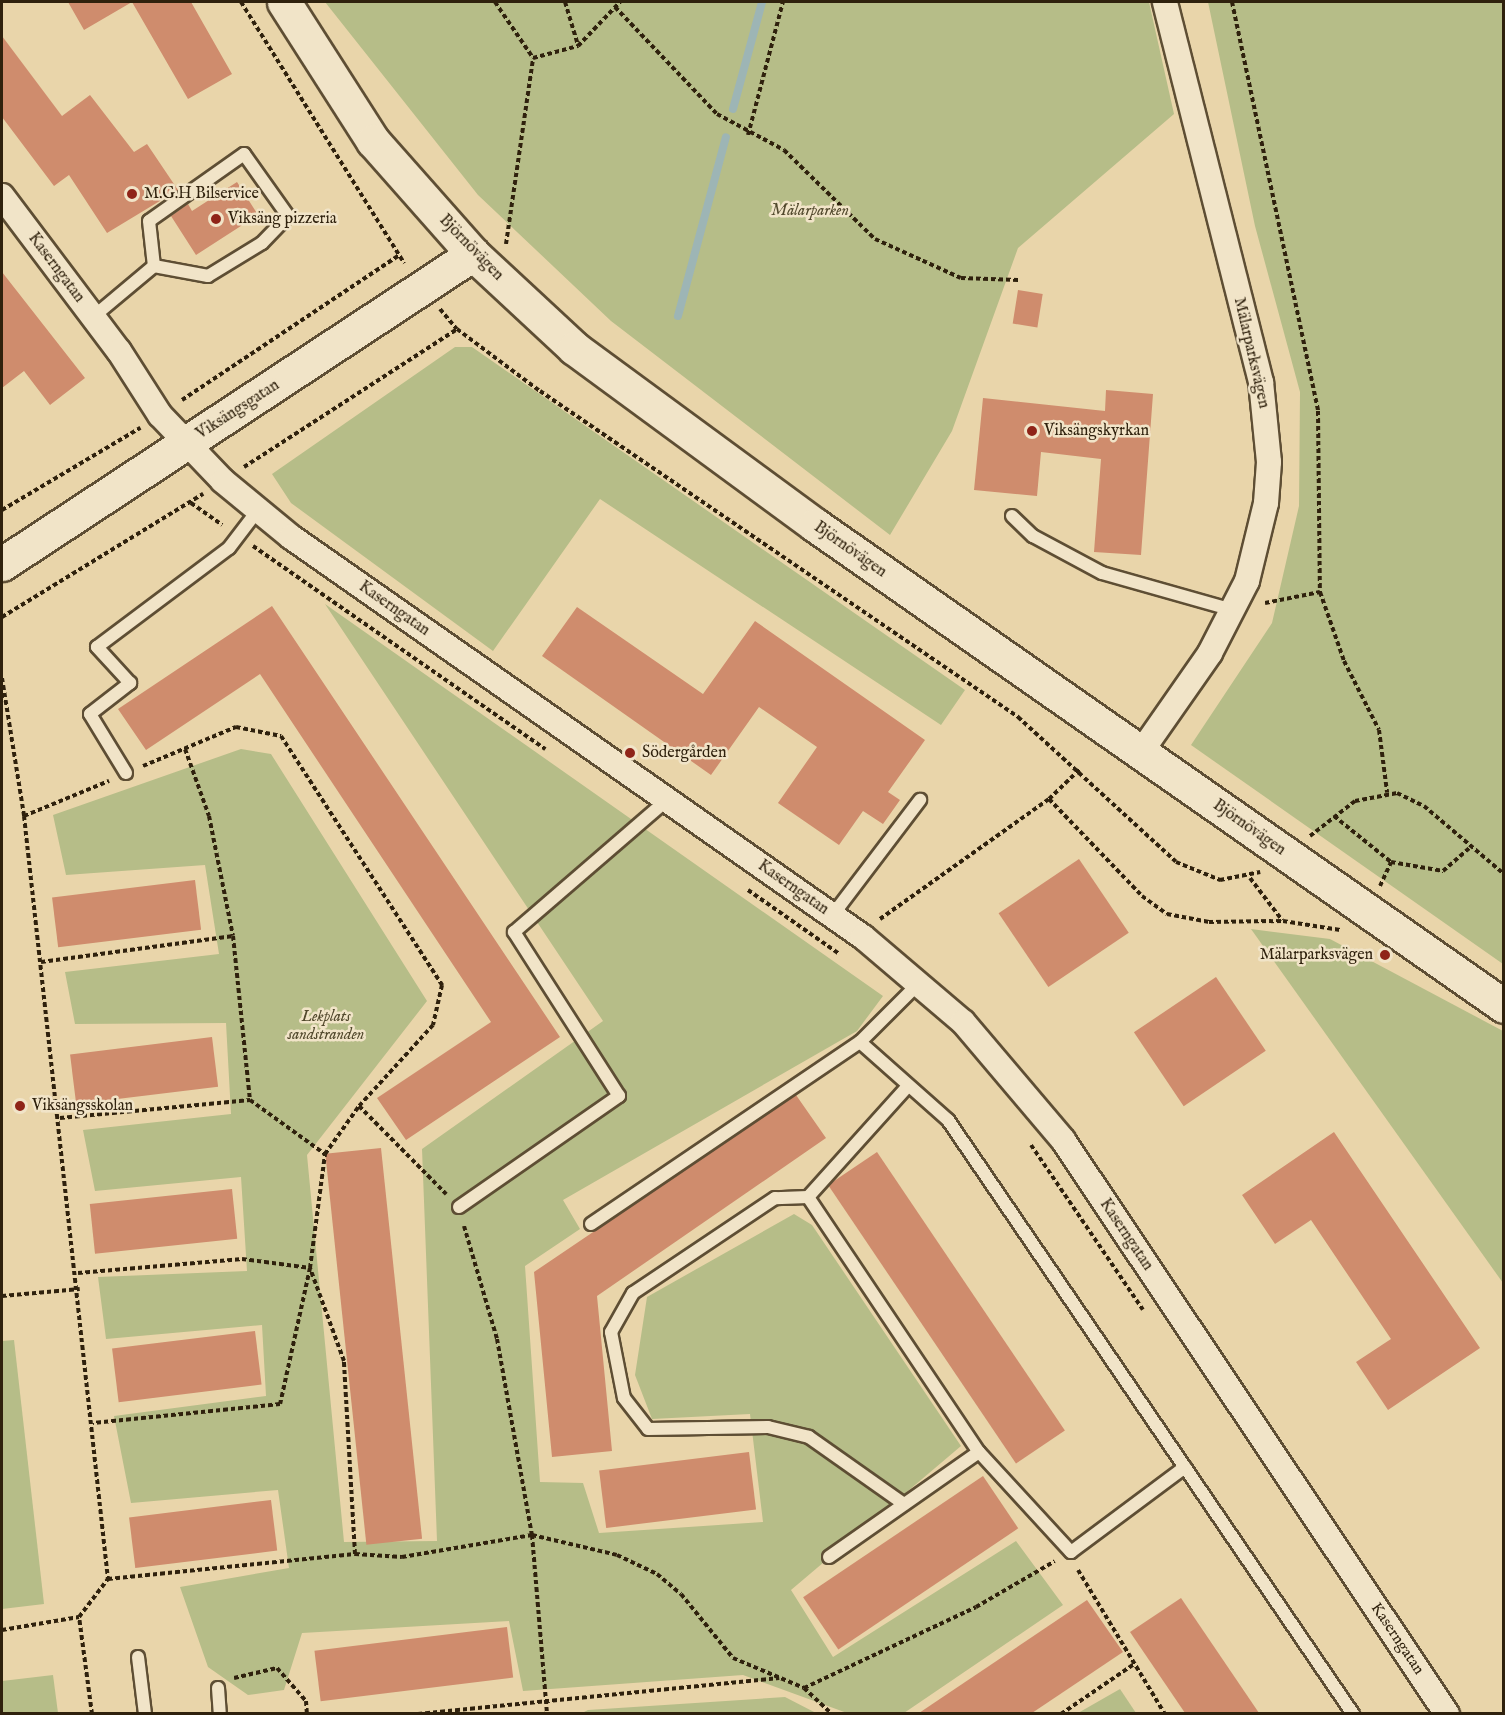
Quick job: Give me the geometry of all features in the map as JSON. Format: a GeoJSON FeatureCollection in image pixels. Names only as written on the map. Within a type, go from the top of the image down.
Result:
{"type":"FeatureCollection","features":[{"type":"Feature","properties":{"kind":"main road","name":"Björnövägen"},"geometry":{"type":"LineString","coordinates":[[284,2],[373,141],[489,253],[574,348],[815,525],[1503,1006]]}},
{"type":"Feature","properties":{"kind":"main road","name":"Viksängsgatan"},"geometry":{"type":"LineString","coordinates":[[2,564],[186,444],[489,253]]}},
{"type":"Feature","properties":{"kind":"street","name":"Mälarparksvägen"},"geometry":{"type":"LineString","coordinates":[[1141,752],[1233,610],[1250,571],[1266,503],[1267,422],[1165,2]]}},
{"type":"Feature","properties":{"kind":"street","name":"Kaserngatan"},"geometry":{"type":"LineString","coordinates":[[2,196],[93,317],[160,415],[223,481],[258,510],[863,937],[920,982],[1005,1068],[1063,1140],[1447,1713]]}},
{"type":"Feature","properties":{"kind":"lane"},"geometry":{"type":"LineString","coordinates":[[244,154],[288,216],[262,243],[208,276],[154,266],[149,220],[244,154]]}},
{"type":"Feature","properties":{"kind":"lane"},"geometry":{"type":"LineString","coordinates":[[93,317],[154,266]]}},
{"type":"Feature","properties":{"kind":"lane"},"geometry":{"type":"LineString","coordinates":[[126,773],[90,714],[130,683],[97,647],[229,548],[258,510]]}},
{"type":"Feature","properties":{"kind":"lane"},"geometry":{"type":"LineString","coordinates":[[1012,516],[1033,536],[1102,573],[1233,610]]}},
{"type":"Feature","properties":{"kind":"lane"},"geometry":{"type":"LineString","coordinates":[[459,1207],[619,1096],[514,932],[667,800]]}},
{"type":"Feature","properties":{"kind":"lane"},"geometry":{"type":"LineString","coordinates":[[832,916],[920,800]]}},
{"type":"Feature","properties":{"kind":"lane"},"geometry":{"type":"LineString","coordinates":[[591,1224],[860,1042],[920,982]]}},
{"type":"Feature","properties":{"kind":"lane"},"geometry":{"type":"LineString","coordinates":[[860,1042],[948,1120],[1353,1713]]}},
{"type":"Feature","properties":{"kind":"lane"},"geometry":{"type":"LineString","coordinates":[[904,1504],[808,1437],[768,1427],[648,1429],[624,1398],[611,1332],[633,1293],[775,1198],[808,1197],[908,1086]]}},
{"type":"Feature","properties":{"kind":"lane"},"geometry":{"type":"LineString","coordinates":[[808,1197],[980,1452],[1071,1552],[1185,1467]]}},
{"type":"Feature","properties":{"kind":"lane"},"geometry":{"type":"LineString","coordinates":[[829,1557],[980,1452]]}},
{"type":"Feature","properties":{"kind":"lane"},"geometry":{"type":"LineString","coordinates":[[138,1658],[145,1713]]}},
{"type":"Feature","properties":{"kind":"lane"},"geometry":{"type":"LineString","coordinates":[[218,1688],[220,1713]]}},
{"type":"Feature","properties":{"kind":"path"},"geometry":{"type":"LineString","coordinates":[[489,253],[533,58],[495,2]]}},
{"type":"Feature","properties":{"kind":"path"},"geometry":{"type":"LineString","coordinates":[[565,2],[578,46]]}},
{"type":"Feature","properties":{"kind":"path"},"geometry":{"type":"LineString","coordinates":[[533,58],[578,46],[620,2]]}},
{"type":"Feature","properties":{"kind":"path"},"geometry":{"type":"LineString","coordinates":[[748,135],[783,2]]}},
{"type":"Feature","properties":{"kind":"path"},"geometry":{"type":"LineString","coordinates":[[1232,2],[1318,411],[1320,592],[1344,662],[1379,730],[1387,792]]}},
{"type":"Feature","properties":{"kind":"path"},"geometry":{"type":"LineString","coordinates":[[615,7],[677,76],[748,135],[784,150],[875,239],[961,278],[1019,280]]}},
{"type":"Feature","properties":{"kind":"path"},"geometry":{"type":"LineString","coordinates":[[2,510],[160,415],[398,256]]}},
{"type":"Feature","properties":{"kind":"path"},"geometry":{"type":"LineString","coordinates":[[2,618],[223,481],[457,329]]}},
{"type":"Feature","properties":{"kind":"path"},"geometry":{"type":"LineString","coordinates":[[1233,610],[1320,592]]}},
{"type":"Feature","properties":{"kind":"path"},"geometry":{"type":"LineString","coordinates":[[2,678],[24,816],[60,1118],[80,1289],[108,1578],[79,1617],[2,1630]]}},
{"type":"Feature","properties":{"kind":"path"},"geometry":{"type":"LineString","coordinates":[[24,816],[236,727],[280,736],[442,985],[433,1025],[359,1106],[325,1155],[310,1268],[280,1404],[93,1423]]}},
{"type":"Feature","properties":{"kind":"path"},"geometry":{"type":"LineString","coordinates":[[185,749],[209,816],[232,936],[250,1100]]}},
{"type":"Feature","properties":{"kind":"path"},"geometry":{"type":"LineString","coordinates":[[863,937],[1048,799],[1081,769]]}},
{"type":"Feature","properties":{"kind":"path"},"geometry":{"type":"LineString","coordinates":[[1302,842],[1355,801],[1387,792],[1412,797],[1503,874]]}},
{"type":"Feature","properties":{"kind":"path"},"geometry":{"type":"LineString","coordinates":[[1048,799],[1142,896],[1167,914],[1209,922],[1282,921],[1353,932]]}},
{"type":"Feature","properties":{"kind":"path"},"geometry":{"type":"LineString","coordinates":[[1334,816],[1391,862],[1443,872],[1472,846]]}},
{"type":"Feature","properties":{"kind":"path"},"geometry":{"type":"LineString","coordinates":[[1166,852],[1206,878],[1250,878],[1267,868]]}},
{"type":"Feature","properties":{"kind":"path"},"geometry":{"type":"LineString","coordinates":[[1380,886],[1391,862]]}},
{"type":"Feature","properties":{"kind":"path"},"geometry":{"type":"LineString","coordinates":[[1250,878],[1282,921]]}},
{"type":"Feature","properties":{"kind":"path"},"geometry":{"type":"LineString","coordinates":[[41,962],[232,936]]}},
{"type":"Feature","properties":{"kind":"path"},"geometry":{"type":"LineString","coordinates":[[60,1118],[250,1100],[325,1155]]}},
{"type":"Feature","properties":{"kind":"path"},"geometry":{"type":"LineString","coordinates":[[359,1106],[459,1207],[497,1339],[532,1534],[547,1713]]}},
{"type":"Feature","properties":{"kind":"path"},"geometry":{"type":"LineString","coordinates":[[78,1274],[242,1259],[310,1268]]}},
{"type":"Feature","properties":{"kind":"path"},"geometry":{"type":"LineString","coordinates":[[310,1268],[344,1361],[355,1554]]}},
{"type":"Feature","properties":{"kind":"path"},"geometry":{"type":"LineString","coordinates":[[2,1296],[80,1289]]}},
{"type":"Feature","properties":{"kind":"path"},"geometry":{"type":"LineString","coordinates":[[108,1578],[355,1554],[402,1557],[532,1534],[617,1555],[650,1570],[681,1594],[733,1658],[804,1688],[832,1713]]}},
{"type":"Feature","properties":{"kind":"path"},"geometry":{"type":"LineString","coordinates":[[804,1688],[976,1607],[1071,1552],[1085,1587],[1165,1713]]}},
{"type":"Feature","properties":{"kind":"path"},"geometry":{"type":"LineString","coordinates":[[79,1617],[92,1713]]}},
{"type":"Feature","properties":{"kind":"path"},"geometry":{"type":"LineString","coordinates":[[1061,1713],[1134,1664]]}},
{"type":"Feature","properties":{"kind":"path"},"geometry":{"type":"LineString","coordinates":[[218,1688],[243,1672],[277,1668],[306,1701],[308,1713]]}},
{"type":"Feature","properties":{"kind":"path"},"geometry":{"type":"LineString","coordinates":[[418,1713],[783,1678]]}},
{"type":"Feature","properties":{"kind":"green space","name":"Mälarparken"},"geometry":{"type":"Polygon","coordinates":[[[325,2],[1149,2],[1174,114],[1018,248],[952,431],[890,535],[611,321],[478,195],[325,2]]]}},
{"type":"Feature","properties":{"kind":"green space"},"geometry":{"type":"Polygon","coordinates":[[[1208,2],[1503,2],[1503,964],[1191,745],[1272,623],[1299,506],[1300,392],[1255,226],[1208,2]]]}},
{"type":"Feature","properties":{"kind":"green space"},"geometry":{"type":"Polygon","coordinates":[[[455,347],[472,347],[965,690],[941,725],[600,499],[493,651],[291,503],[272,474],[455,347]]]}},
{"type":"Feature","properties":{"kind":"green space","name":"Lekplats sandstranden"},"geometry":{"type":"Polygon","coordinates":[[[325,604],[883,996],[857,1031],[563,1200],[580,1229],[525,1266],[540,1482],[583,1483],[599,1533],[763,1522],[750,1414],[652,1419],[635,1375],[647,1297],[794,1214],[812,1225],[961,1446],[791,1590],[833,1657],[1016,1541],[1063,1605],[904,1713],[847,1713],[743,1675],[523,1691],[509,1621],[302,1633],[284,1690],[248,1695],[208,1667],[180,1587],[289,1568],[278,1490],[131,1503],[114,1416],[266,1396],[262,1325],[106,1339],[98,1277],[247,1271],[241,1177],[95,1191],[83,1130],[231,1114],[226,1023],[75,1024],[65,972],[219,954],[205,865],[66,875],[53,815],[241,749],[271,754],[427,1001],[307,1155],[344,1542],[437,1541],[422,1149],[603,1021],[325,604]]]}},
{"type":"Feature","properties":{"kind":"green space"},"geometry":{"type":"Polygon","coordinates":[[[1251,929],[1330,939],[1503,1031],[1503,1283],[1251,929]]]}},
{"type":"Feature","properties":{"kind":"green space"},"geometry":{"type":"Polygon","coordinates":[[[14,1340],[44,1604],[2,1609],[2,1341],[14,1340]]]}},
{"type":"Feature","properties":{"kind":"green space"},"geometry":{"type":"Polygon","coordinates":[[[53,1675],[58,1713],[2,1713],[2,1681],[53,1675]]]}},
{"type":"Feature","properties":{"kind":"green space"},"geometry":{"type":"Polygon","coordinates":[[[1120,1689],[1136,1713],[1078,1713],[1120,1689]]]}},
{"type":"Feature","properties":{"kind":"green space"},"geometry":{"type":"Polygon","coordinates":[[[785,1697],[816,1713],[582,1713],[588,1710],[785,1697]]]}},
{"type":"Feature","properties":{"kind":"building"},"geometry":{"type":"Polygon","coordinates":[[[68,2],[132,2],[84,30],[68,2]]]}},
{"type":"Feature","properties":{"kind":"building"},"geometry":{"type":"Polygon","coordinates":[[[132,2],[191,2],[232,74],[188,99],[132,2]]]}},
{"type":"Feature","properties":{"kind":"building"},"geometry":{"type":"Polygon","coordinates":[[[2,36],[62,116],[90,95],[134,152],[147,144],[178,190],[107,233],[69,175],[54,186],[2,117],[2,36]]]}},
{"type":"Feature","properties":{"kind":"building","name":"Viksäng pizzeria"},"geometry":{"type":"Polygon","coordinates":[[[237,182],[258,215],[196,255],[171,216],[188,204],[192,211],[237,182]]]}},
{"type":"Feature","properties":{"kind":"building"},"geometry":{"type":"Polygon","coordinates":[[[2,272],[85,378],[50,405],[24,371],[2,388],[2,272]]]}},
{"type":"Feature","properties":{"kind":"building"},"geometry":{"type":"Polygon","coordinates":[[[1018,290],[1043,294],[1037,327],[1013,324],[1018,290]]]}},
{"type":"Feature","properties":{"kind":"building"},"geometry":{"type":"Polygon","coordinates":[[[1106,390],[1153,394],[1141,555],[1094,552],[1101,459],[1041,452],[1037,496],[974,490],[983,398],[1105,411],[1106,390]]]}},
{"type":"Feature","properties":{"kind":"building"},"geometry":{"type":"Polygon","coordinates":[[[272,606],[560,1037],[406,1140],[377,1098],[491,1022],[260,674],[146,750],[118,709],[272,606]]]}},
{"type":"Feature","properties":{"kind":"building"},"geometry":{"type":"Polygon","coordinates":[[[577,607],[703,694],[755,621],[925,740],[888,792],[900,800],[883,824],[863,811],[839,845],[778,803],[817,747],[759,707],[711,775],[542,656],[577,607]]]}},
{"type":"Feature","properties":{"kind":"building"},"geometry":{"type":"Polygon","coordinates":[[[1079,859],[1129,933],[1048,987],[999,913],[1079,859]]]}},
{"type":"Feature","properties":{"kind":"building"},"geometry":{"type":"Polygon","coordinates":[[[195,880],[201,930],[58,947],[52,898],[195,880]]]}},
{"type":"Feature","properties":{"kind":"building"},"geometry":{"type":"Polygon","coordinates":[[[1216,977],[1266,1051],[1184,1106],[1134,1032],[1216,977]]]}},
{"type":"Feature","properties":{"kind":"building"},"geometry":{"type":"Polygon","coordinates":[[[212,1037],[218,1087],[76,1104],[70,1054],[212,1037]]]}},
{"type":"Feature","properties":{"kind":"building"},"geometry":{"type":"Polygon","coordinates":[[[796,1095],[826,1138],[597,1296],[612,1451],[552,1457],[534,1272],[796,1095]]]}},
{"type":"Feature","properties":{"kind":"building"},"geometry":{"type":"Polygon","coordinates":[[[1334,1132],[1480,1348],[1388,1410],[1356,1362],[1391,1339],[1311,1220],[1275,1244],[1242,1195],[1334,1132]]]}},
{"type":"Feature","properties":{"kind":"building"},"geometry":{"type":"Polygon","coordinates":[[[381,1148],[422,1539],[366,1545],[325,1154],[381,1148]]]}},
{"type":"Feature","properties":{"kind":"building"},"geometry":{"type":"Polygon","coordinates":[[[877,1152],[1065,1431],[1016,1464],[828,1185],[877,1152]]]}},
{"type":"Feature","properties":{"kind":"building"},"geometry":{"type":"Polygon","coordinates":[[[232,1189],[237,1239],[95,1254],[90,1204],[232,1189]]]}},
{"type":"Feature","properties":{"kind":"building"},"geometry":{"type":"Polygon","coordinates":[[[255,1331],[262,1385],[119,1402],[112,1349],[255,1331]]]}},
{"type":"Feature","properties":{"kind":"building"},"geometry":{"type":"Polygon","coordinates":[[[749,1452],[756,1510],[606,1528],[599,1470],[749,1452]]]}},
{"type":"Feature","properties":{"kind":"building"},"geometry":{"type":"Polygon","coordinates":[[[983,1476],[1018,1528],[838,1650],[803,1597],[983,1476]]]}},
{"type":"Feature","properties":{"kind":"building"},"geometry":{"type":"Polygon","coordinates":[[[271,1500],[277,1551],[135,1568],[129,1517],[271,1500]]]}},
{"type":"Feature","properties":{"kind":"building"},"geometry":{"type":"Polygon","coordinates":[[[1181,1598],[1259,1713],[1185,1713],[1130,1632],[1181,1598]]]}},
{"type":"Feature","properties":{"kind":"building"},"geometry":{"type":"Polygon","coordinates":[[[1087,1600],[1123,1652],[1032,1713],[919,1713],[1087,1600]]]}},
{"type":"Feature","properties":{"kind":"building"},"geometry":{"type":"Polygon","coordinates":[[[507,1627],[513,1678],[321,1701],[314,1651],[507,1627]]]}},
{"type":"Feature","properties":{"kind":"waterway"},"geometry":{"type":"LineString","coordinates":[[733,109],[762,2]]}},
{"type":"Feature","properties":{"kind":"waterway"},"geometry":{"type":"LineString","coordinates":[[678,316],[726,137]]}},
{"type":"Feature","properties":{"kind":"place","name":"M.G.H Bilservice"},"geometry":{"type":"Point","coordinates":[132,194]}},
{"type":"Feature","properties":{"kind":"place","name":"Viksäng pizzeria"},"geometry":{"type":"Point","coordinates":[216,219]}},
{"type":"Feature","properties":{"kind":"place","name":"Viksängskyrkan"},"geometry":{"type":"Point","coordinates":[1032,431]}},
{"type":"Feature","properties":{"kind":"place","name":"Södergården"},"geometry":{"type":"Point","coordinates":[630,753]}},
{"type":"Feature","properties":{"kind":"place","name":"Mälarparksvägen"},"geometry":{"type":"Point","coordinates":[1385,955]}},
{"type":"Feature","properties":{"kind":"place","name":"Viksängsskolan"},"geometry":{"type":"Point","coordinates":[20,1106]}}]}
